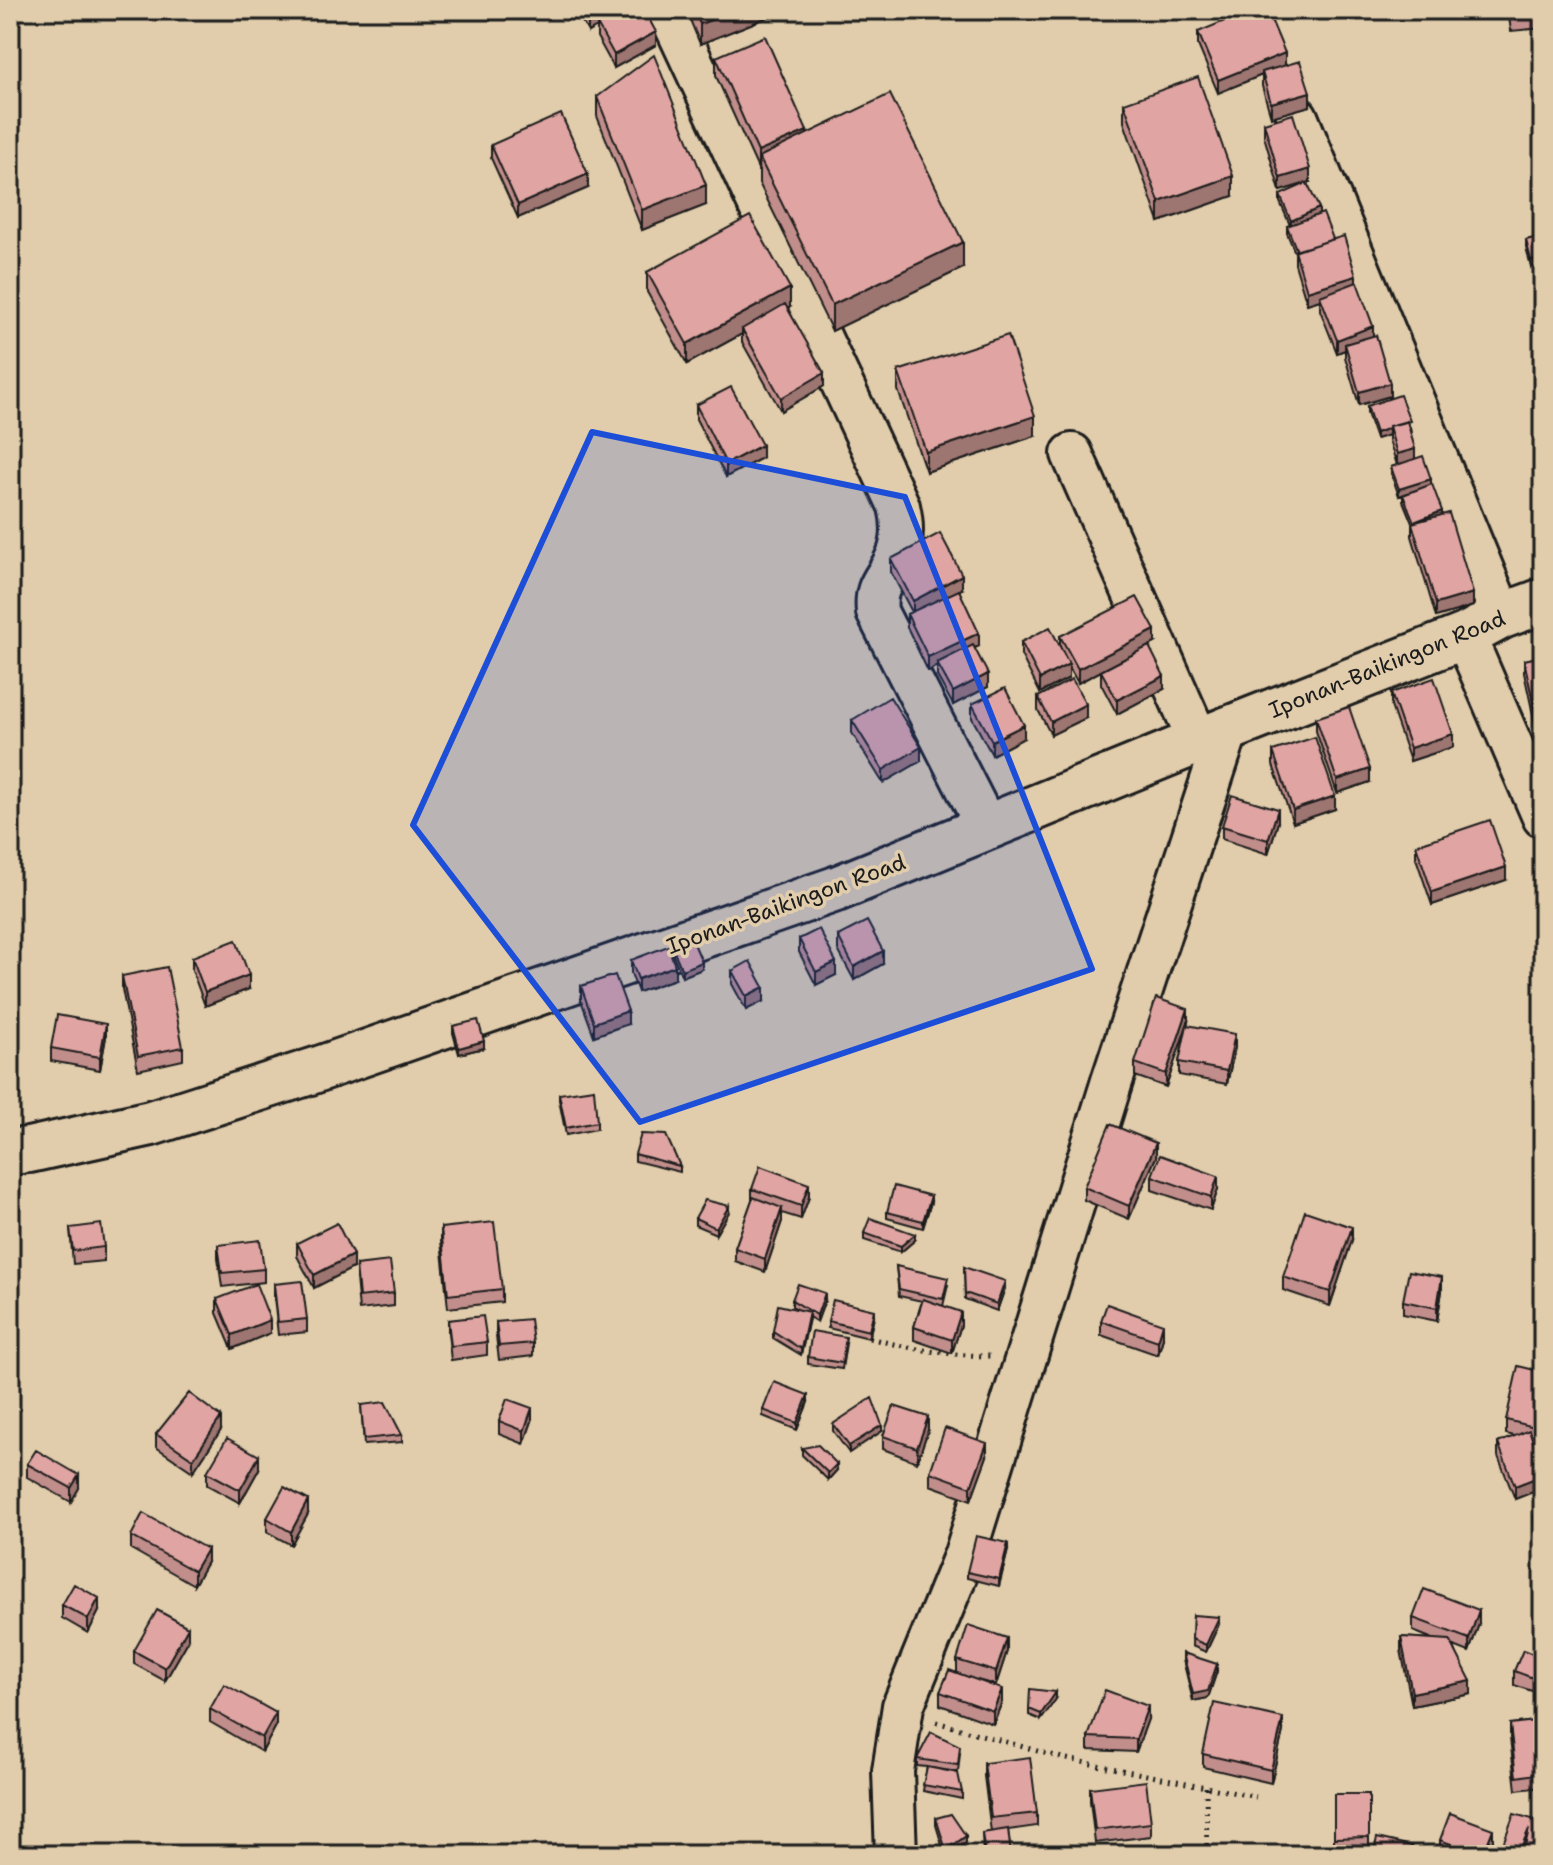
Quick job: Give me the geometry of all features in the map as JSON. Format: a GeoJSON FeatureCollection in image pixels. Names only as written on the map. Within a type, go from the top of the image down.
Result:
{"type":"FeatureCollection","features":[{"type":"Feature","properties":{"kind":"street"},"geometry":{"type":"LineString","coordinates":[[668,10],[899,506],[903,535],[897,556],[876,596],[877,612],[986,826]]}},
{"type":"Feature","properties":{"kind":"street"},"geometry":{"type":"LineString","coordinates":[[1297,117],[1502,616]]}},
{"type":"Feature","properties":{"kind":"street"},"geometry":{"type":"LineString","coordinates":[[896,1855],[893,1771],[903,1706],[965,1554],[1112,1081],[1213,735],[1072,454]]}},
{"type":"Feature","properties":{"kind":"street","name":"Iponan-Baikingon Road"},"geometry":{"type":"LineString","coordinates":[[10,1152],[151,1123],[313,1071],[836,889],[986,826],[1465,636],[1502,616],[1543,601]]}},
{"type":"Feature","properties":{"kind":"street"},"geometry":{"type":"LineString","coordinates":[[1465,636],[1543,817]]}},
{"type":"Feature","properties":{"kind":"path"},"geometry":{"type":"LineString","coordinates":[[869,1338],[949,1355],[1027,1357]]}},
{"type":"Feature","properties":{"kind":"path"},"geometry":{"type":"LineString","coordinates":[[903,1706],[931,1721],[1062,1758],[1256,1797]]}},
{"type":"Feature","properties":{"kind":"path"},"geometry":{"type":"LineString","coordinates":[[1206,1787],[1207,1855]]}},
{"type":"Feature","properties":{"kind":"highlighted area"},"geometry":{"type":"Polygon","coordinates":[[[592,432],[905,497],[1092,969],[640,1122],[413,825],[592,432]]]}},
{"type":"Feature","properties":{"kind":"building"},"geometry":{"type":"Polygon","coordinates":[[[622,10],[644,10],[656,32],[614,55],[597,24],[622,10]]]}},
{"type":"Feature","properties":{"kind":"building"},"geometry":{"type":"Polygon","coordinates":[[[694,10],[737,10],[700,24],[694,10]]]}},
{"type":"Feature","properties":{"kind":"building"},"geometry":{"type":"Polygon","coordinates":[[[1251,10],[1267,10],[1285,53],[1218,80],[1198,32],[1251,10]]]}},
{"type":"Feature","properties":{"kind":"building"},"geometry":{"type":"Polygon","coordinates":[[[1510,10],[1543,10],[1543,14],[1511,17],[1510,10]]]}},
{"type":"Feature","properties":{"kind":"building"},"geometry":{"type":"Polygon","coordinates":[[[765,36],[807,131],[758,152],[716,57],[765,36]]]}},
{"type":"Feature","properties":{"kind":"building"},"geometry":{"type":"Polygon","coordinates":[[[654,55],[706,185],[642,210],[597,97],[654,55]]]}},
{"type":"Feature","properties":{"kind":"building"},"geometry":{"type":"Polygon","coordinates":[[[1300,61],[1310,92],[1271,103],[1262,72],[1300,61]]]}},
{"type":"Feature","properties":{"kind":"building"},"geometry":{"type":"Polygon","coordinates":[[[1198,77],[1233,176],[1159,202],[1124,103],[1198,77]]]}},
{"type":"Feature","properties":{"kind":"building"},"geometry":{"type":"Polygon","coordinates":[[[890,94],[963,242],[832,305],[759,157],[890,94]]]}},
{"type":"Feature","properties":{"kind":"building"},"geometry":{"type":"Polygon","coordinates":[[[561,114],[588,174],[518,205],[491,145],[561,114]]]}},
{"type":"Feature","properties":{"kind":"building"},"geometry":{"type":"Polygon","coordinates":[[[1293,114],[1310,169],[1280,178],[1264,123],[1293,114]]]}},
{"type":"Feature","properties":{"kind":"building"},"geometry":{"type":"Polygon","coordinates":[[[1307,183],[1319,208],[1291,221],[1280,195],[1307,183]]]}},
{"type":"Feature","properties":{"kind":"building"},"geometry":{"type":"Polygon","coordinates":[[[1323,213],[1333,239],[1297,251],[1287,226],[1323,213]]]}},
{"type":"Feature","properties":{"kind":"building"},"geometry":{"type":"Polygon","coordinates":[[[750,216],[790,288],[687,344],[647,272],[750,216]]]}},
{"type":"Feature","properties":{"kind":"building"},"geometry":{"type":"Polygon","coordinates":[[[1344,236],[1356,276],[1307,291],[1295,251],[1344,236]]]}},
{"type":"Feature","properties":{"kind":"building"},"geometry":{"type":"Polygon","coordinates":[[[1543,236],[1543,257],[1531,260],[1526,240],[1543,236]]]}},
{"type":"Feature","properties":{"kind":"building"},"geometry":{"type":"Polygon","coordinates":[[[1357,282],[1373,326],[1337,340],[1320,296],[1357,282]]]}},
{"type":"Feature","properties":{"kind":"building"},"geometry":{"type":"Polygon","coordinates":[[[785,304],[824,373],[781,398],[742,329],[785,304]]]}},
{"type":"Feature","properties":{"kind":"building"},"geometry":{"type":"Polygon","coordinates":[[[1008,335],[1035,416],[926,452],[898,371],[1008,335]]]}},
{"type":"Feature","properties":{"kind":"building"},"geometry":{"type":"Polygon","coordinates":[[[1376,335],[1390,383],[1359,392],[1345,344],[1376,335]]]}},
{"type":"Feature","properties":{"kind":"building"},"geometry":{"type":"Polygon","coordinates":[[[731,387],[762,445],[726,464],[696,405],[731,387]]]}},
{"type":"Feature","properties":{"kind":"building"},"geometry":{"type":"Polygon","coordinates":[[[1400,395],[1410,421],[1376,433],[1367,406],[1400,395]]]}},
{"type":"Feature","properties":{"kind":"building"},"geometry":{"type":"Polygon","coordinates":[[[1407,421],[1415,449],[1397,454],[1389,426],[1407,421]]]}},
{"type":"Feature","properties":{"kind":"building"},"geometry":{"type":"Polygon","coordinates":[[[1423,456],[1431,479],[1399,489],[1391,467],[1423,456]]]}},
{"type":"Feature","properties":{"kind":"building"},"geometry":{"type":"Polygon","coordinates":[[[1432,484],[1442,511],[1414,522],[1403,495],[1432,484]]]}},
{"type":"Feature","properties":{"kind":"building"},"geometry":{"type":"Polygon","coordinates":[[[1449,513],[1473,593],[1436,604],[1412,523],[1449,513]]]}},
{"type":"Feature","properties":{"kind":"building"},"geometry":{"type":"Polygon","coordinates":[[[940,533],[962,575],[913,601],[891,559],[940,533]]]}},
{"type":"Feature","properties":{"kind":"building"},"geometry":{"type":"Polygon","coordinates":[[[959,590],[979,633],[928,657],[907,614],[959,590]]]}},
{"type":"Feature","properties":{"kind":"building"},"geometry":{"type":"Polygon","coordinates":[[[1137,597],[1155,630],[1078,669],[1060,636],[1137,597]]]}},
{"type":"Feature","properties":{"kind":"building"},"geometry":{"type":"Polygon","coordinates":[[[1050,627],[1069,664],[1040,679],[1021,642],[1050,627]]]}},
{"type":"Feature","properties":{"kind":"building"},"geometry":{"type":"Polygon","coordinates":[[[973,645],[988,674],[953,692],[937,663],[973,645]]]}},
{"type":"Feature","properties":{"kind":"building"},"geometry":{"type":"Polygon","coordinates":[[[1149,646],[1164,676],[1117,700],[1101,671],[1149,646]]]}},
{"type":"Feature","properties":{"kind":"building"},"geometry":{"type":"Polygon","coordinates":[[[1543,656],[1543,714],[1536,715],[1524,660],[1543,656]]]}},
{"type":"Feature","properties":{"kind":"building"},"geometry":{"type":"Polygon","coordinates":[[[1434,678],[1453,734],[1410,748],[1391,693],[1434,678]]]}},
{"type":"Feature","properties":{"kind":"building"},"geometry":{"type":"Polygon","coordinates":[[[1072,679],[1086,704],[1051,722],[1038,697],[1072,679]]]}},
{"type":"Feature","properties":{"kind":"building"},"geometry":{"type":"Polygon","coordinates":[[[1005,688],[1024,725],[992,741],[972,704],[1005,688]]]}},
{"type":"Feature","properties":{"kind":"building"},"geometry":{"type":"Polygon","coordinates":[[[890,697],[921,747],[883,770],[852,720],[890,697]]]}},
{"type":"Feature","properties":{"kind":"building"},"geometry":{"type":"Polygon","coordinates":[[[1349,707],[1370,769],[1337,780],[1316,718],[1349,707]]]}},
{"type":"Feature","properties":{"kind":"building"},"geometry":{"type":"Polygon","coordinates":[[[1315,737],[1335,796],[1293,810],[1273,751],[1315,737]]]}},
{"type":"Feature","properties":{"kind":"building"},"geometry":{"type":"Polygon","coordinates":[[[1232,795],[1278,809],[1268,840],[1222,826],[1232,795]]]}},
{"type":"Feature","properties":{"kind":"building"},"geometry":{"type":"Polygon","coordinates":[[[1490,820],[1506,867],[1432,892],[1416,845],[1490,820]]]}},
{"type":"Feature","properties":{"kind":"building"},"geometry":{"type":"Polygon","coordinates":[[[867,921],[883,951],[854,967],[838,936],[867,921]]]}},
{"type":"Feature","properties":{"kind":"building"},"geometry":{"type":"Polygon","coordinates":[[[819,929],[836,962],[816,972],[799,939],[819,929]]]}},
{"type":"Feature","properties":{"kind":"building"},"geometry":{"type":"Polygon","coordinates":[[[236,940],[249,975],[205,992],[192,957],[236,940]]]}},
{"type":"Feature","properties":{"kind":"building"},"geometry":{"type":"Polygon","coordinates":[[[693,941],[702,962],[682,970],[673,949],[693,941]]]}},
{"type":"Feature","properties":{"kind":"building"},"geometry":{"type":"Polygon","coordinates":[[[668,946],[675,966],[638,979],[631,960],[668,946]]]}},
{"type":"Feature","properties":{"kind":"building"},"geometry":{"type":"Polygon","coordinates":[[[750,961],[764,987],[746,996],[732,971],[750,961]]]}},
{"type":"Feature","properties":{"kind":"building"},"geometry":{"type":"Polygon","coordinates":[[[167,967],[183,1047],[138,1056],[122,976],[167,967]]]}},
{"type":"Feature","properties":{"kind":"building"},"geometry":{"type":"Polygon","coordinates":[[[615,975],[628,1011],[594,1023],[581,986],[615,975]]]}},
{"type":"Feature","properties":{"kind":"building"},"geometry":{"type":"Polygon","coordinates":[[[1156,998],[1188,1009],[1166,1074],[1135,1063],[1156,998]]]}},
{"type":"Feature","properties":{"kind":"building"},"geometry":{"type":"Polygon","coordinates":[[[57,1015],[106,1024],[100,1057],[51,1048],[57,1015]]]}},
{"type":"Feature","properties":{"kind":"building"},"geometry":{"type":"Polygon","coordinates":[[[478,1020],[484,1041],[459,1048],[453,1026],[478,1020]]]}},
{"type":"Feature","properties":{"kind":"building"},"geometry":{"type":"Polygon","coordinates":[[[1187,1025],[1235,1034],[1227,1071],[1179,1062],[1187,1025]]]}},
{"type":"Feature","properties":{"kind":"building"},"geometry":{"type":"Polygon","coordinates":[[[594,1089],[597,1122],[566,1128],[559,1094],[594,1089]]]}},
{"type":"Feature","properties":{"kind":"building"},"geometry":{"type":"Polygon","coordinates":[[[1110,1124],[1156,1143],[1129,1206],[1084,1187],[1110,1124]]]}},
{"type":"Feature","properties":{"kind":"building"},"geometry":{"type":"Polygon","coordinates":[[[641,1134],[666,1135],[680,1166],[635,1154],[641,1134]]]}},
{"type":"Feature","properties":{"kind":"building"},"geometry":{"type":"Polygon","coordinates":[[[1160,1155],[1218,1176],[1211,1197],[1152,1176],[1160,1155]]]}},
{"type":"Feature","properties":{"kind":"building"},"geometry":{"type":"Polygon","coordinates":[[[760,1166],[809,1184],[801,1206],[752,1189],[760,1166]]]}},
{"type":"Feature","properties":{"kind":"building"},"geometry":{"type":"Polygon","coordinates":[[[894,1186],[931,1196],[923,1221],[887,1212],[894,1186]]]}},
{"type":"Feature","properties":{"kind":"building"},"geometry":{"type":"Polygon","coordinates":[[[753,1197],[782,1208],[765,1259],[735,1248],[753,1197]]]}},
{"type":"Feature","properties":{"kind":"building"},"geometry":{"type":"Polygon","coordinates":[[[705,1200],[729,1206],[716,1228],[695,1218],[705,1200]]]}},
{"type":"Feature","properties":{"kind":"building"},"geometry":{"type":"Polygon","coordinates":[[[1305,1211],[1352,1227],[1330,1292],[1283,1277],[1305,1211]]]}},
{"type":"Feature","properties":{"kind":"building"},"geometry":{"type":"Polygon","coordinates":[[[870,1218],[915,1234],[901,1246],[864,1233],[870,1218]]]}},
{"type":"Feature","properties":{"kind":"building"},"geometry":{"type":"Polygon","coordinates":[[[494,1222],[502,1289],[448,1295],[441,1228],[494,1222]]]}},
{"type":"Feature","properties":{"kind":"building"},"geometry":{"type":"Polygon","coordinates":[[[337,1223],[353,1255],[314,1275],[297,1243],[337,1223]]]}},
{"type":"Feature","properties":{"kind":"building"},"geometry":{"type":"Polygon","coordinates":[[[101,1224],[104,1247],[73,1251],[70,1228],[101,1224]]]}},
{"type":"Feature","properties":{"kind":"building"},"geometry":{"type":"Polygon","coordinates":[[[260,1240],[264,1269],[222,1273],[218,1245],[260,1240]]]}},
{"type":"Feature","properties":{"kind":"building"},"geometry":{"type":"Polygon","coordinates":[[[390,1261],[394,1293],[359,1297],[356,1265],[390,1261]]]}},
{"type":"Feature","properties":{"kind":"building"},"geometry":{"type":"Polygon","coordinates":[[[896,1266],[948,1278],[943,1299],[899,1289],[896,1266]]]}},
{"type":"Feature","properties":{"kind":"building"},"geometry":{"type":"Polygon","coordinates":[[[964,1267],[1005,1281],[997,1304],[965,1293],[964,1267]]]}},
{"type":"Feature","properties":{"kind":"building"},"geometry":{"type":"Polygon","coordinates":[[[1409,1271],[1442,1277],[1437,1308],[1403,1301],[1409,1271]]]}},
{"type":"Feature","properties":{"kind":"building"},"geometry":{"type":"Polygon","coordinates":[[[302,1281],[307,1319],[278,1322],[274,1284],[302,1281]]]}},
{"type":"Feature","properties":{"kind":"building"},"geometry":{"type":"Polygon","coordinates":[[[256,1284],[270,1320],[232,1335],[217,1299],[256,1284]]]}},
{"type":"Feature","properties":{"kind":"building"},"geometry":{"type":"Polygon","coordinates":[[[798,1284],[825,1293],[817,1315],[792,1300],[798,1284]]]}},
{"type":"Feature","properties":{"kind":"building"},"geometry":{"type":"Polygon","coordinates":[[[923,1299],[961,1312],[952,1340],[914,1327],[923,1299]]]}},
{"type":"Feature","properties":{"kind":"building"},"geometry":{"type":"Polygon","coordinates":[[[833,1300],[874,1310],[869,1331],[828,1321],[833,1300]]]}},
{"type":"Feature","properties":{"kind":"building"},"geometry":{"type":"Polygon","coordinates":[[[1107,1304],[1163,1324],[1158,1341],[1101,1321],[1107,1304]]]}},
{"type":"Feature","properties":{"kind":"building"},"geometry":{"type":"Polygon","coordinates":[[[778,1305],[809,1312],[801,1349],[773,1331],[778,1305]]]}},
{"type":"Feature","properties":{"kind":"building"},"geometry":{"type":"Polygon","coordinates":[[[483,1316],[487,1342],[451,1346],[448,1320],[483,1316]]]}},
{"type":"Feature","properties":{"kind":"building"},"geometry":{"type":"Polygon","coordinates":[[[530,1319],[533,1343],[499,1346],[496,1322],[530,1319]]]}},
{"type":"Feature","properties":{"kind":"building"},"geometry":{"type":"Polygon","coordinates":[[[812,1331],[846,1337],[842,1363],[808,1357],[812,1331]]]}},
{"type":"Feature","properties":{"kind":"building"},"geometry":{"type":"Polygon","coordinates":[[[1518,1366],[1543,1372],[1543,1429],[1506,1420],[1518,1366]]]}},
{"type":"Feature","properties":{"kind":"building"},"geometry":{"type":"Polygon","coordinates":[[[774,1382],[808,1395],[797,1423],[763,1410],[774,1382]]]}},
{"type":"Feature","properties":{"kind":"building"},"geometry":{"type":"Polygon","coordinates":[[[189,1393],[221,1417],[193,1459],[156,1434],[189,1393]]]}},
{"type":"Feature","properties":{"kind":"building"},"geometry":{"type":"Polygon","coordinates":[[[872,1398],[882,1425],[849,1446],[833,1424],[872,1398]]]}},
{"type":"Feature","properties":{"kind":"building"},"geometry":{"type":"Polygon","coordinates":[[[507,1399],[532,1408],[524,1431],[499,1421],[507,1399]]]}},
{"type":"Feature","properties":{"kind":"building"},"geometry":{"type":"Polygon","coordinates":[[[385,1402],[402,1435],[364,1439],[361,1405],[385,1402]]]}},
{"type":"Feature","properties":{"kind":"building"},"geometry":{"type":"Polygon","coordinates":[[[894,1406],[928,1417],[917,1448],[883,1436],[894,1406]]]}},
{"type":"Feature","properties":{"kind":"building"},"geometry":{"type":"Polygon","coordinates":[[[945,1428],[987,1443],[971,1487],[930,1472],[945,1428]]]}},
{"type":"Feature","properties":{"kind":"building"},"geometry":{"type":"Polygon","coordinates":[[[1529,1430],[1543,1475],[1515,1486],[1498,1443],[1529,1430]]]}},
{"type":"Feature","properties":{"kind":"building"},"geometry":{"type":"Polygon","coordinates":[[[227,1438],[259,1456],[240,1490],[207,1472],[227,1438]]]}},
{"type":"Feature","properties":{"kind":"building"},"geometry":{"type":"Polygon","coordinates":[[[818,1445],[837,1464],[828,1473],[802,1448],[818,1445]]]}},
{"type":"Feature","properties":{"kind":"building"},"geometry":{"type":"Polygon","coordinates":[[[36,1450],[79,1475],[71,1488],[27,1464],[36,1450]]]}},
{"type":"Feature","properties":{"kind":"building"},"geometry":{"type":"Polygon","coordinates":[[[284,1487],[308,1500],[291,1532],[267,1518],[284,1487]]]}},
{"type":"Feature","properties":{"kind":"building"},"geometry":{"type":"Polygon","coordinates":[[[143,1513],[207,1549],[194,1571],[131,1536],[143,1513]]]}},
{"type":"Feature","properties":{"kind":"building"},"geometry":{"type":"Polygon","coordinates":[[[1534,1516],[1543,1519],[1543,1552],[1539,1553],[1534,1516]]]}},
{"type":"Feature","properties":{"kind":"building"},"geometry":{"type":"Polygon","coordinates":[[[976,1536],[1008,1543],[999,1579],[967,1572],[976,1536]]]}},
{"type":"Feature","properties":{"kind":"building"},"geometry":{"type":"Polygon","coordinates":[[[74,1584],[99,1598],[88,1619],[62,1605],[74,1584]]]}},
{"type":"Feature","properties":{"kind":"building"},"geometry":{"type":"Polygon","coordinates":[[[1424,1589],[1479,1610],[1469,1639],[1413,1618],[1424,1589]]]}},
{"type":"Feature","properties":{"kind":"building"},"geometry":{"type":"Polygon","coordinates":[[[157,1610],[188,1627],[165,1668],[134,1651],[157,1610]]]}},
{"type":"Feature","properties":{"kind":"building"},"geometry":{"type":"Polygon","coordinates":[[[1193,1615],[1219,1617],[1206,1645],[1192,1639],[1193,1615]]]}},
{"type":"Feature","properties":{"kind":"building"},"geometry":{"type":"Polygon","coordinates":[[[968,1625],[1007,1638],[996,1672],[957,1660],[968,1625]]]}},
{"type":"Feature","properties":{"kind":"building"},"geometry":{"type":"Polygon","coordinates":[[[1401,1637],[1450,1640],[1471,1681],[1412,1693],[1401,1637]]]}},
{"type":"Feature","properties":{"kind":"building"},"geometry":{"type":"Polygon","coordinates":[[[1523,1650],[1543,1658],[1541,1681],[1514,1671],[1523,1650]]]}},
{"type":"Feature","properties":{"kind":"building"},"geometry":{"type":"Polygon","coordinates":[[[1183,1653],[1217,1664],[1208,1691],[1193,1694],[1183,1653]]]}},
{"type":"Feature","properties":{"kind":"building"},"geometry":{"type":"Polygon","coordinates":[[[949,1670],[1002,1689],[993,1711],[940,1692],[949,1670]]]}},
{"type":"Feature","properties":{"kind":"building"},"geometry":{"type":"Polygon","coordinates":[[[224,1684],[276,1713],[262,1738],[210,1709],[224,1684]]]}},
{"type":"Feature","properties":{"kind":"building"},"geometry":{"type":"Polygon","coordinates":[[[1030,1689],[1056,1692],[1041,1714],[1029,1709],[1030,1689]]]}},
{"type":"Feature","properties":{"kind":"building"},"geometry":{"type":"Polygon","coordinates":[[[1105,1690],[1148,1706],[1136,1739],[1088,1737],[1105,1690]]]}},
{"type":"Feature","properties":{"kind":"building"},"geometry":{"type":"Polygon","coordinates":[[[1214,1703],[1283,1718],[1271,1770],[1203,1754],[1214,1703]]]}},
{"type":"Feature","properties":{"kind":"building"},"geometry":{"type":"Polygon","coordinates":[[[1543,1720],[1543,1773],[1516,1777],[1510,1724],[1543,1720]]]}},
{"type":"Feature","properties":{"kind":"building"},"geometry":{"type":"Polygon","coordinates":[[[931,1732],[960,1746],[958,1765],[917,1759],[931,1732]]]}},
{"type":"Feature","properties":{"kind":"building"},"geometry":{"type":"Polygon","coordinates":[[[1030,1757],[1037,1813],[991,1818],[984,1763],[1030,1757]]]}},
{"type":"Feature","properties":{"kind":"building"},"geometry":{"type":"Polygon","coordinates":[[[927,1767],[958,1773],[962,1792],[923,1785],[927,1767]]]}},
{"type":"Feature","properties":{"kind":"building"},"geometry":{"type":"Polygon","coordinates":[[[1146,1781],[1151,1823],[1095,1830],[1090,1788],[1146,1781]]]}},
{"type":"Feature","properties":{"kind":"building"},"geometry":{"type":"Polygon","coordinates":[[[1334,1794],[1369,1794],[1369,1837],[1334,1838],[1334,1794]]]}},
{"type":"Feature","properties":{"kind":"building"},"geometry":{"type":"Polygon","coordinates":[[[1450,1813],[1493,1829],[1483,1855],[1440,1840],[1450,1813]]]}},
{"type":"Feature","properties":{"kind":"building"},"geometry":{"type":"Polygon","coordinates":[[[951,1814],[966,1836],[946,1850],[936,1818],[951,1814]]]}},
{"type":"Feature","properties":{"kind":"building"},"geometry":{"type":"Polygon","coordinates":[[[1514,1814],[1543,1822],[1543,1855],[1523,1855],[1529,1829],[1518,1855],[1500,1852],[1514,1814]]]}},
{"type":"Feature","properties":{"kind":"building"},"geometry":{"type":"Polygon","coordinates":[[[1008,1829],[1011,1855],[985,1855],[982,1833],[1008,1829]]]}},
{"type":"Feature","properties":{"kind":"building"},"geometry":{"type":"Polygon","coordinates":[[[1377,1838],[1412,1846],[1409,1855],[1373,1855],[1377,1838]]]}}]}
